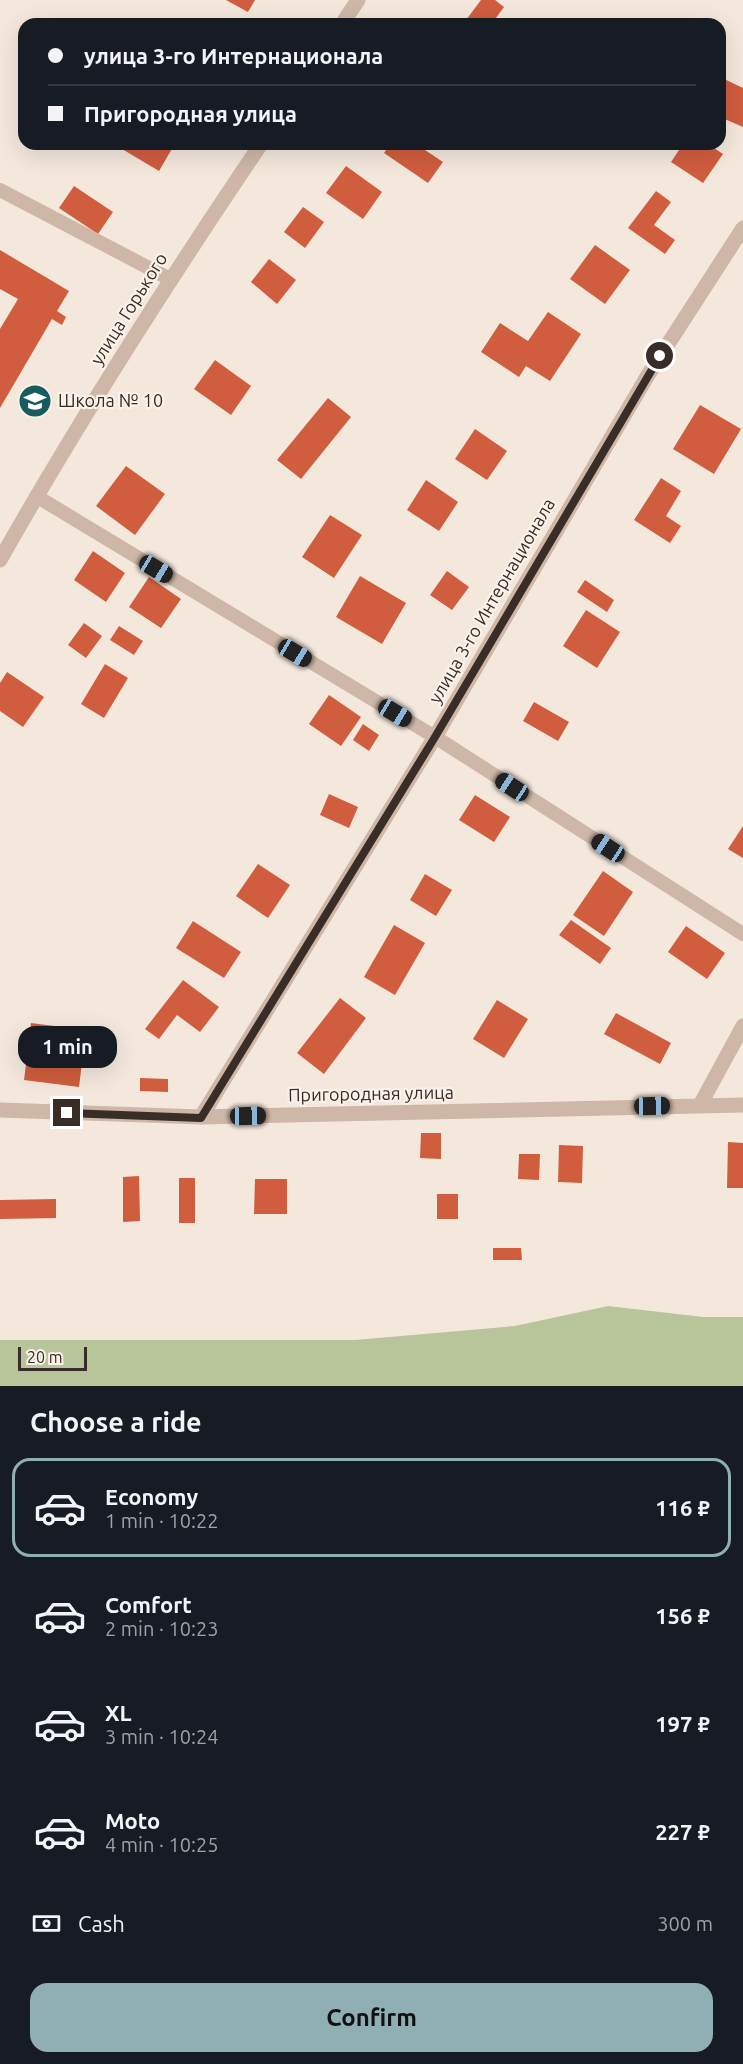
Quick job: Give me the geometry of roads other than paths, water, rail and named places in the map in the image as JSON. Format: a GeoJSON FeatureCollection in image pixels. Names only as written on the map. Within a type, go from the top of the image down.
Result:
{"type":"FeatureCollection","features":[{"type":"Feature","properties":{"kind":"street"},"geometry":{"type":"LineString","coordinates":[[346,18],[358,0]]}},
{"type":"Feature","properties":{"kind":"street","name":"улица Горького"},"geometry":{"type":"LineString","coordinates":[[0,560],[36,496],[170,279],[257,150]]}},
{"type":"Feature","properties":{"kind":"street","name":"улица 3-го Интернационала"},"geometry":{"type":"LineString","coordinates":[[201,1118],[435,737],[648,375],[743,228]]}},
{"type":"Feature","properties":{"kind":"street"},"geometry":{"type":"LineString","coordinates":[[700,1105],[743,1026]]}},
{"type":"Feature","properties":{"kind":"street","name":"Пригородная улица"},"geometry":{"type":"LineString","coordinates":[[0,1110],[201,1118],[743,1105]]}},
{"type":"Feature","properties":{"kind":"lane"},"geometry":{"type":"LineString","coordinates":[[0,190],[170,279]]}},
{"type":"Feature","properties":{"kind":"lane"},"geometry":{"type":"LineString","coordinates":[[36,496],[435,737],[743,934]]}},
{"type":"Feature","properties":{"kind":"place","name":"Школа № 10"},"geometry":{"type":"Point","coordinates":[35,401]}}]}
